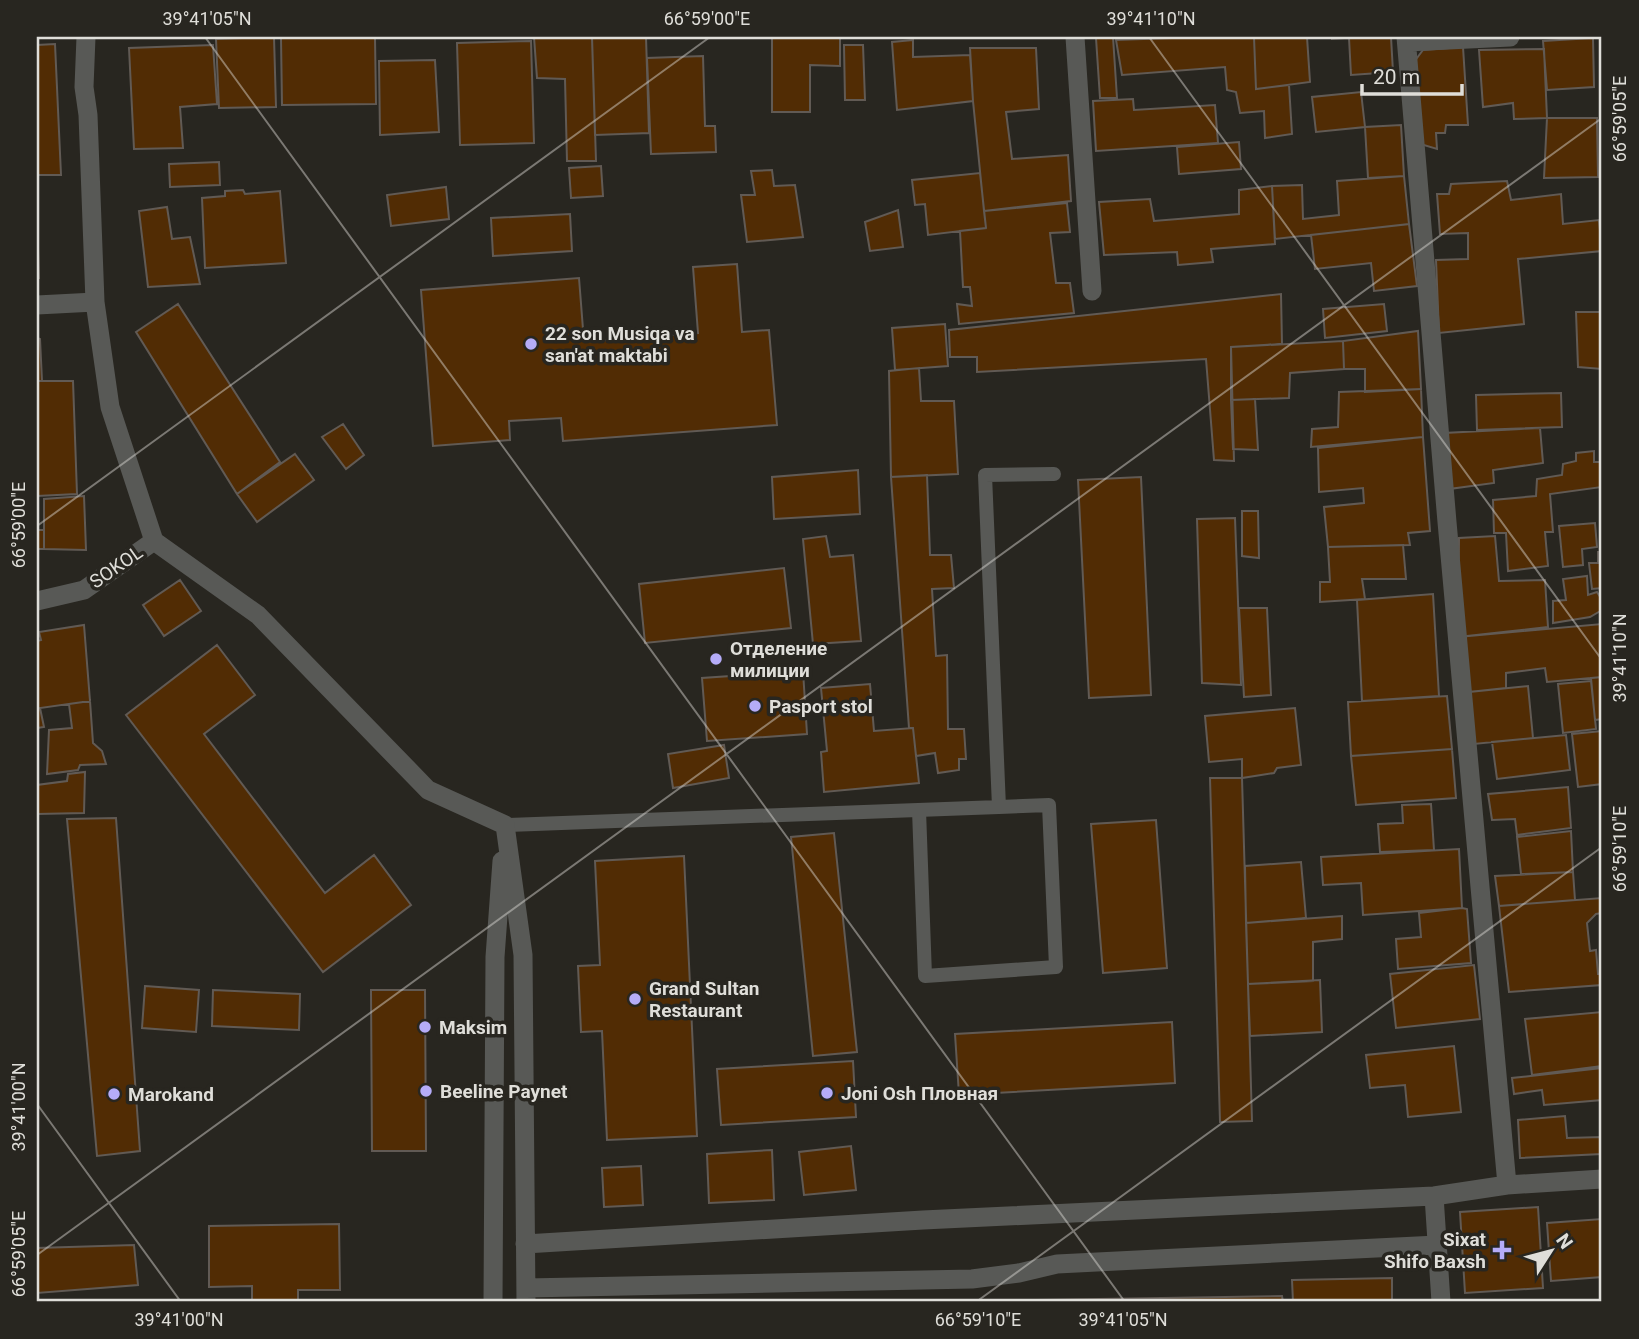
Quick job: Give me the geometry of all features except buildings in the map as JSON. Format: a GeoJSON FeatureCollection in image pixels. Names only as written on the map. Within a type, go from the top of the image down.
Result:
{"type":"FeatureCollection","features":[{"type":"Feature","properties":{"kind":"street"},"geometry":{"type":"LineString","coordinates":[[86,37],[84,87],[88,115],[95,302],[110,407],[154,541],[258,615],[428,790],[505,825]]}},
{"type":"Feature","properties":{"kind":"street"},"geometry":{"type":"LineString","coordinates":[[1075,37],[1092,291]]}},
{"type":"Feature","properties":{"kind":"street"},"geometry":{"type":"LineString","coordinates":[[1507,1185],[1406,39],[1510,37]]}},
{"type":"Feature","properties":{"kind":"street"},"geometry":{"type":"LineString","coordinates":[[37,305],[95,302]]}},
{"type":"Feature","properties":{"kind":"street","name":"SOKOL"},"geometry":{"type":"LineString","coordinates":[[37,601],[84,590],[154,541]]}},
{"type":"Feature","properties":{"kind":"street"},"geometry":{"type":"LineString","coordinates":[[505,825],[523,955],[526,1295],[972,1279],[1019,1273],[1057,1264],[1437,1245]]}},
{"type":"Feature","properties":{"kind":"street"},"geometry":{"type":"LineString","coordinates":[[493,1302],[495,957],[505,825]]}},
{"type":"Feature","properties":{"kind":"street"},"geometry":{"type":"LineString","coordinates":[[525,1244],[923,1220],[1434,1195],[1507,1185],[1602,1178]]}},
{"type":"Feature","properties":{"kind":"street"},"geometry":{"type":"LineString","coordinates":[[1434,1195],[1441,1302]]}},
{"type":"Feature","properties":{"kind":"lane"},"geometry":{"type":"LineString","coordinates":[[999,807],[985,475],[1054,474]]}},
{"type":"Feature","properties":{"kind":"lane"},"geometry":{"type":"LineString","coordinates":[[505,825],[1049,805],[1056,967],[925,976],[919,810]]}},
{"type":"Feature","properties":{"kind":"place","name":"22 son Musiqa va san'at maktabi"},"geometry":{"type":"Point","coordinates":[531,344]}},
{"type":"Feature","properties":{"kind":"place","name":"Отделение милиции"},"geometry":{"type":"Point","coordinates":[716,659]}},
{"type":"Feature","properties":{"kind":"place","name":"Pasport stol"},"geometry":{"type":"Point","coordinates":[755,706]}},
{"type":"Feature","properties":{"kind":"place","name":"Grand Sultan Restaurant"},"geometry":{"type":"Point","coordinates":[635,999]}},
{"type":"Feature","properties":{"kind":"place","name":"Maksim"},"geometry":{"type":"Point","coordinates":[425,1027]}},
{"type":"Feature","properties":{"kind":"place","name":"Beeline Paynet"},"geometry":{"type":"Point","coordinates":[426,1091]}},
{"type":"Feature","properties":{"kind":"place","name":"Joni Osh Пловная"},"geometry":{"type":"Point","coordinates":[827,1093]}},
{"type":"Feature","properties":{"kind":"place","name":"Marokand"},"geometry":{"type":"Point","coordinates":[114,1094]}},
{"type":"Feature","properties":{"kind":"place","name":"Sixat Shifo Baxsh"},"geometry":{"type":"Point","coordinates":[1502,1250]}}]}
